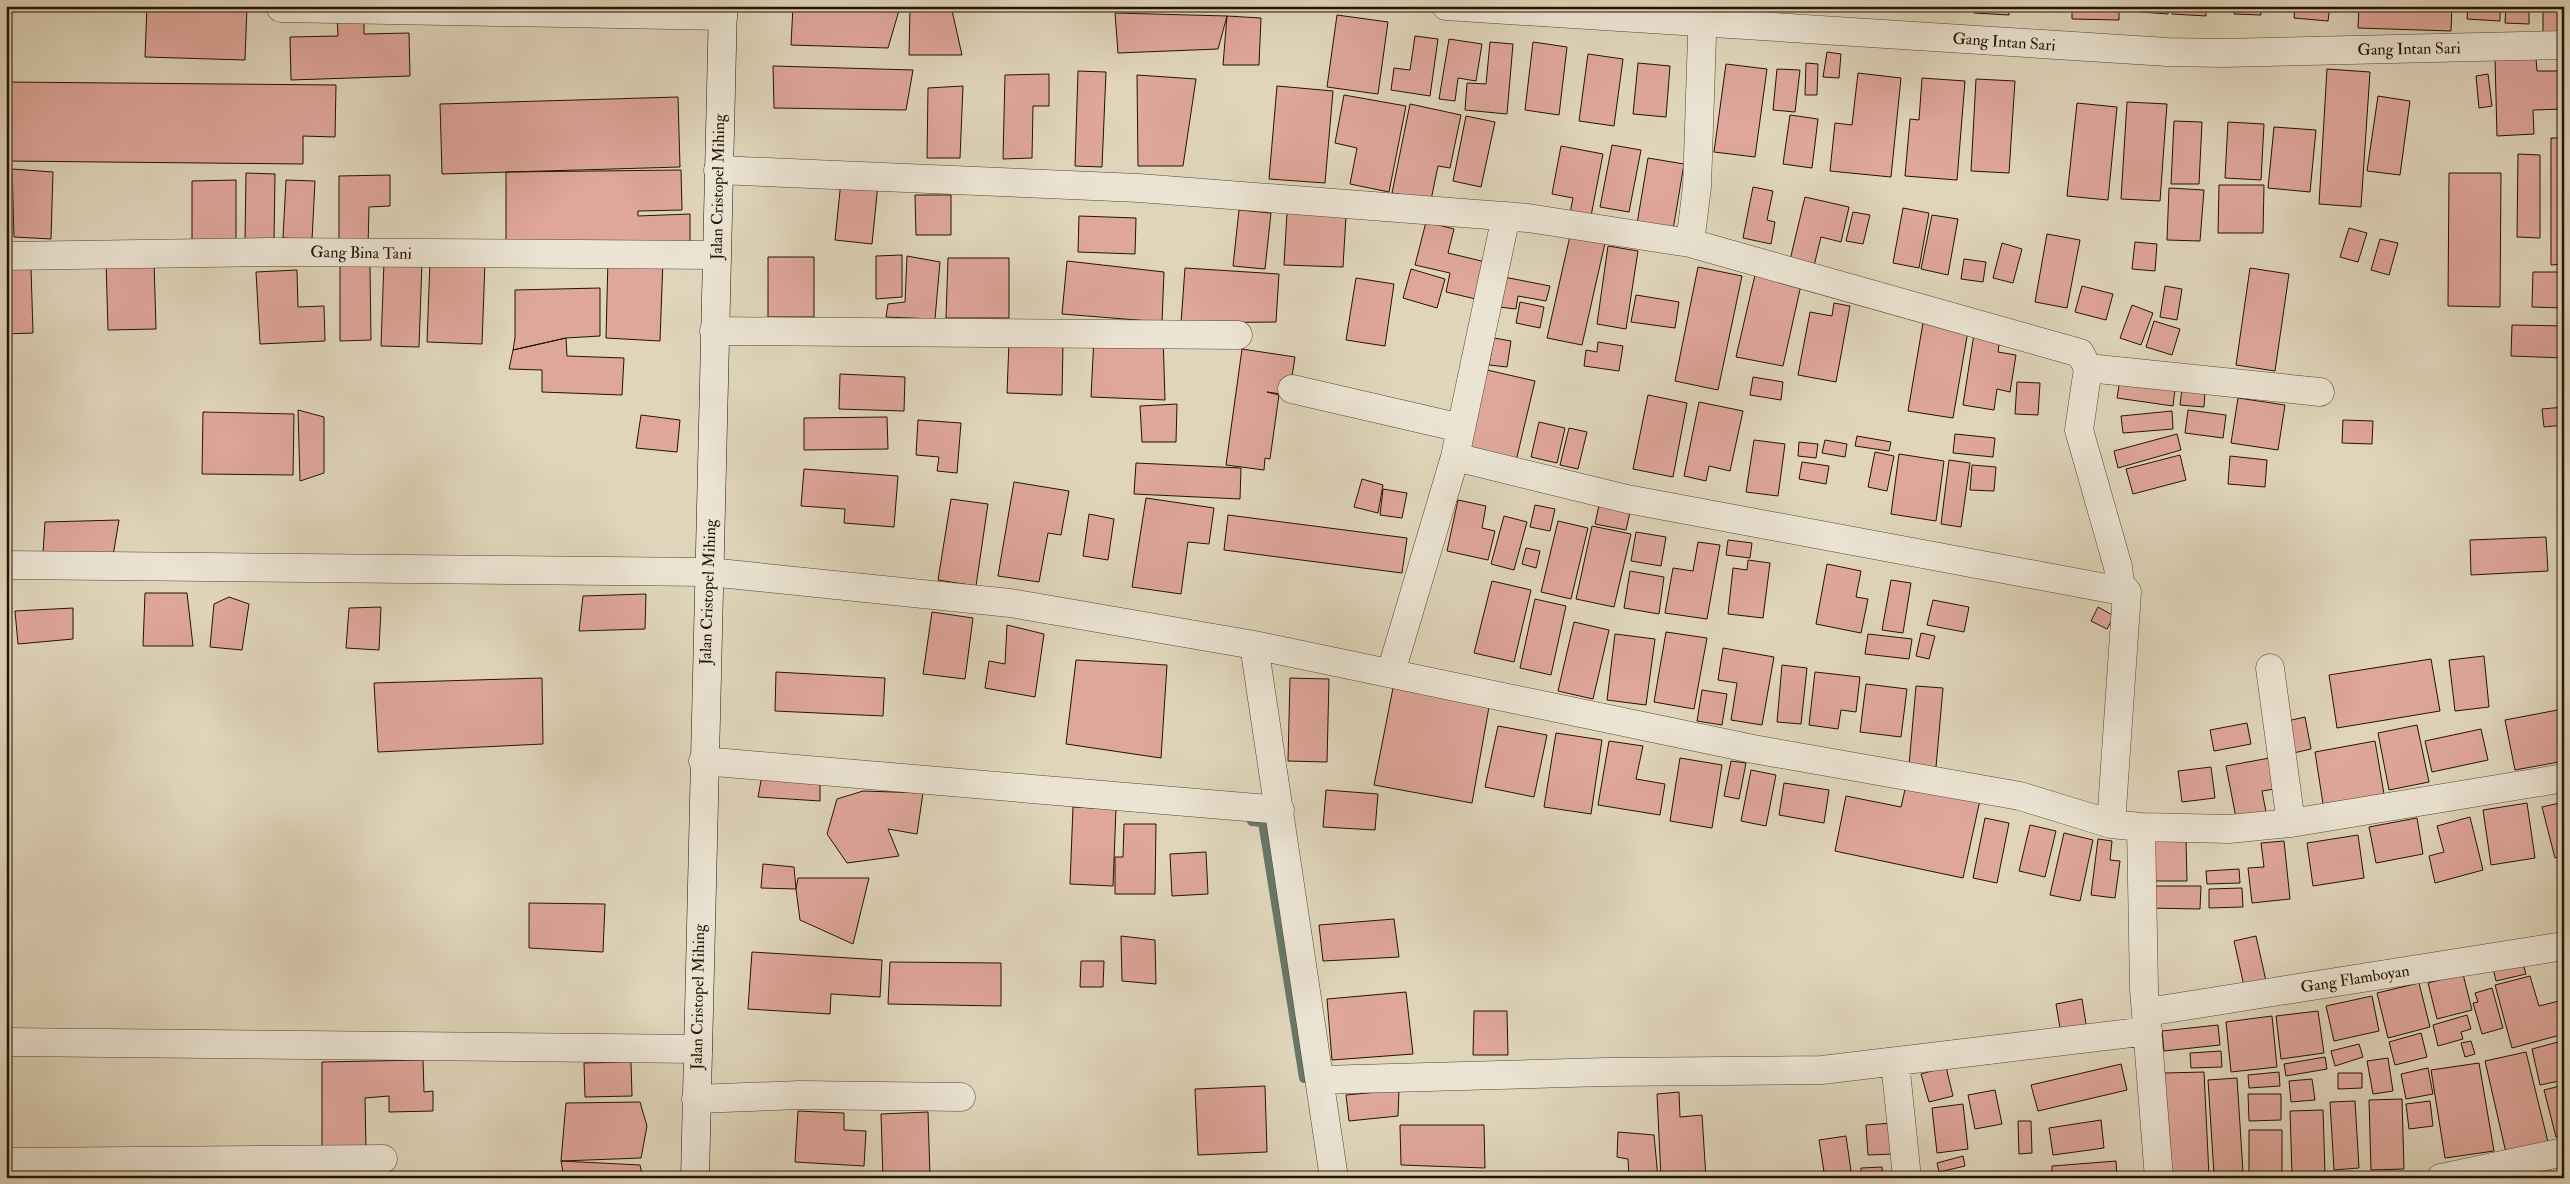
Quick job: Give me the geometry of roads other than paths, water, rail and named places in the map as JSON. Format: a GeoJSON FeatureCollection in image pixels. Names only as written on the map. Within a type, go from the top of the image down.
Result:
{"type":"FeatureCollection","features":[{"type":"Feature","properties":{"kind":"street","name":"Gang Intan Sari"},"geometry":{"type":"LineString","coordinates":[[1446,6],[1703,14],[2167,52],[2223,54],[2564,45]]}},
{"type":"Feature","properties":{"kind":"street"},"geometry":{"type":"LineString","coordinates":[[281,8],[723,11]]}},
{"type":"Feature","properties":{"kind":"street","name":"Jalan Cristopel Mihing"},"geometry":{"type":"LineString","coordinates":[[695,1178],[703,761],[723,11]]}},
{"type":"Feature","properties":{"kind":"street"},"geometry":{"type":"LineString","coordinates":[[1690,243],[1697,187],[1703,14]]}},
{"type":"Feature","properties":{"kind":"street"},"geometry":{"type":"LineString","coordinates":[[718,170],[1140,188],[1506,216],[1690,243],[2080,353],[2088,368],[2079,430],[2118,567],[2120,584],[2127,592],[2111,824]]}},
{"type":"Feature","properties":{"kind":"street"},"geometry":{"type":"LineString","coordinates":[[1391,672],[1455,457],[1506,216]]}},
{"type":"Feature","properties":{"kind":"street","name":"Gang Bina Tani"},"geometry":{"type":"LineString","coordinates":[[6,256],[267,252],[716,255]]}},
{"type":"Feature","properties":{"kind":"street"},"geometry":{"type":"LineString","coordinates":[[714,331],[1238,335]]}},
{"type":"Feature","properties":{"kind":"street"},"geometry":{"type":"LineString","coordinates":[[2088,368],[2320,392]]}},
{"type":"Feature","properties":{"kind":"street"},"geometry":{"type":"LineString","coordinates":[[1292,388],[1461,428]]}},
{"type":"Feature","properties":{"kind":"street"},"geometry":{"type":"LineString","coordinates":[[1455,457],[1627,499],[2127,592]]}},
{"type":"Feature","properties":{"kind":"street"},"geometry":{"type":"LineString","coordinates":[[6,565],[709,572],[1010,603],[1254,644],[1753,749],[2020,796],[2111,824],[2141,827],[2229,829],[2291,824],[2564,778]]}},
{"type":"Feature","properties":{"kind":"street"},"geometry":{"type":"LineString","coordinates":[[1254,644],[1334,1178]]}},
{"type":"Feature","properties":{"kind":"street"},"geometry":{"type":"LineString","coordinates":[[2270,668],[2291,824]]}},
{"type":"Feature","properties":{"kind":"street"},"geometry":{"type":"LineString","coordinates":[[703,761],[1280,810]]}},
{"type":"Feature","properties":{"kind":"street"},"geometry":{"type":"LineString","coordinates":[[2141,827],[2144,989],[2159,1178]]}},
{"type":"Feature","properties":{"kind":"street","name":"Gang Flamboyan"},"geometry":{"type":"LineString","coordinates":[[1320,1080],[1606,1072],[1822,1070],[1895,1062],[2147,1022],[2564,946]]}},
{"type":"Feature","properties":{"kind":"street"},"geometry":{"type":"LineString","coordinates":[[6,1042],[698,1049]]}},
{"type":"Feature","properties":{"kind":"street"},"geometry":{"type":"LineString","coordinates":[[1895,1062],[1907,1178]]}},
{"type":"Feature","properties":{"kind":"street"},"geometry":{"type":"LineString","coordinates":[[696,1099],[800,1095],[961,1097]]}},
{"type":"Feature","properties":{"kind":"street"},"geometry":{"type":"LineString","coordinates":[[2441,1178],[2564,1152]]}},
{"type":"Feature","properties":{"kind":"street"},"geometry":{"type":"LineString","coordinates":[[6,1162],[383,1159]]}},
{"type":"Feature","properties":{"kind":"waterway"},"geometry":{"type":"LineString","coordinates":[[1252,821],[1263,822],[1304,1078]]}}]}
